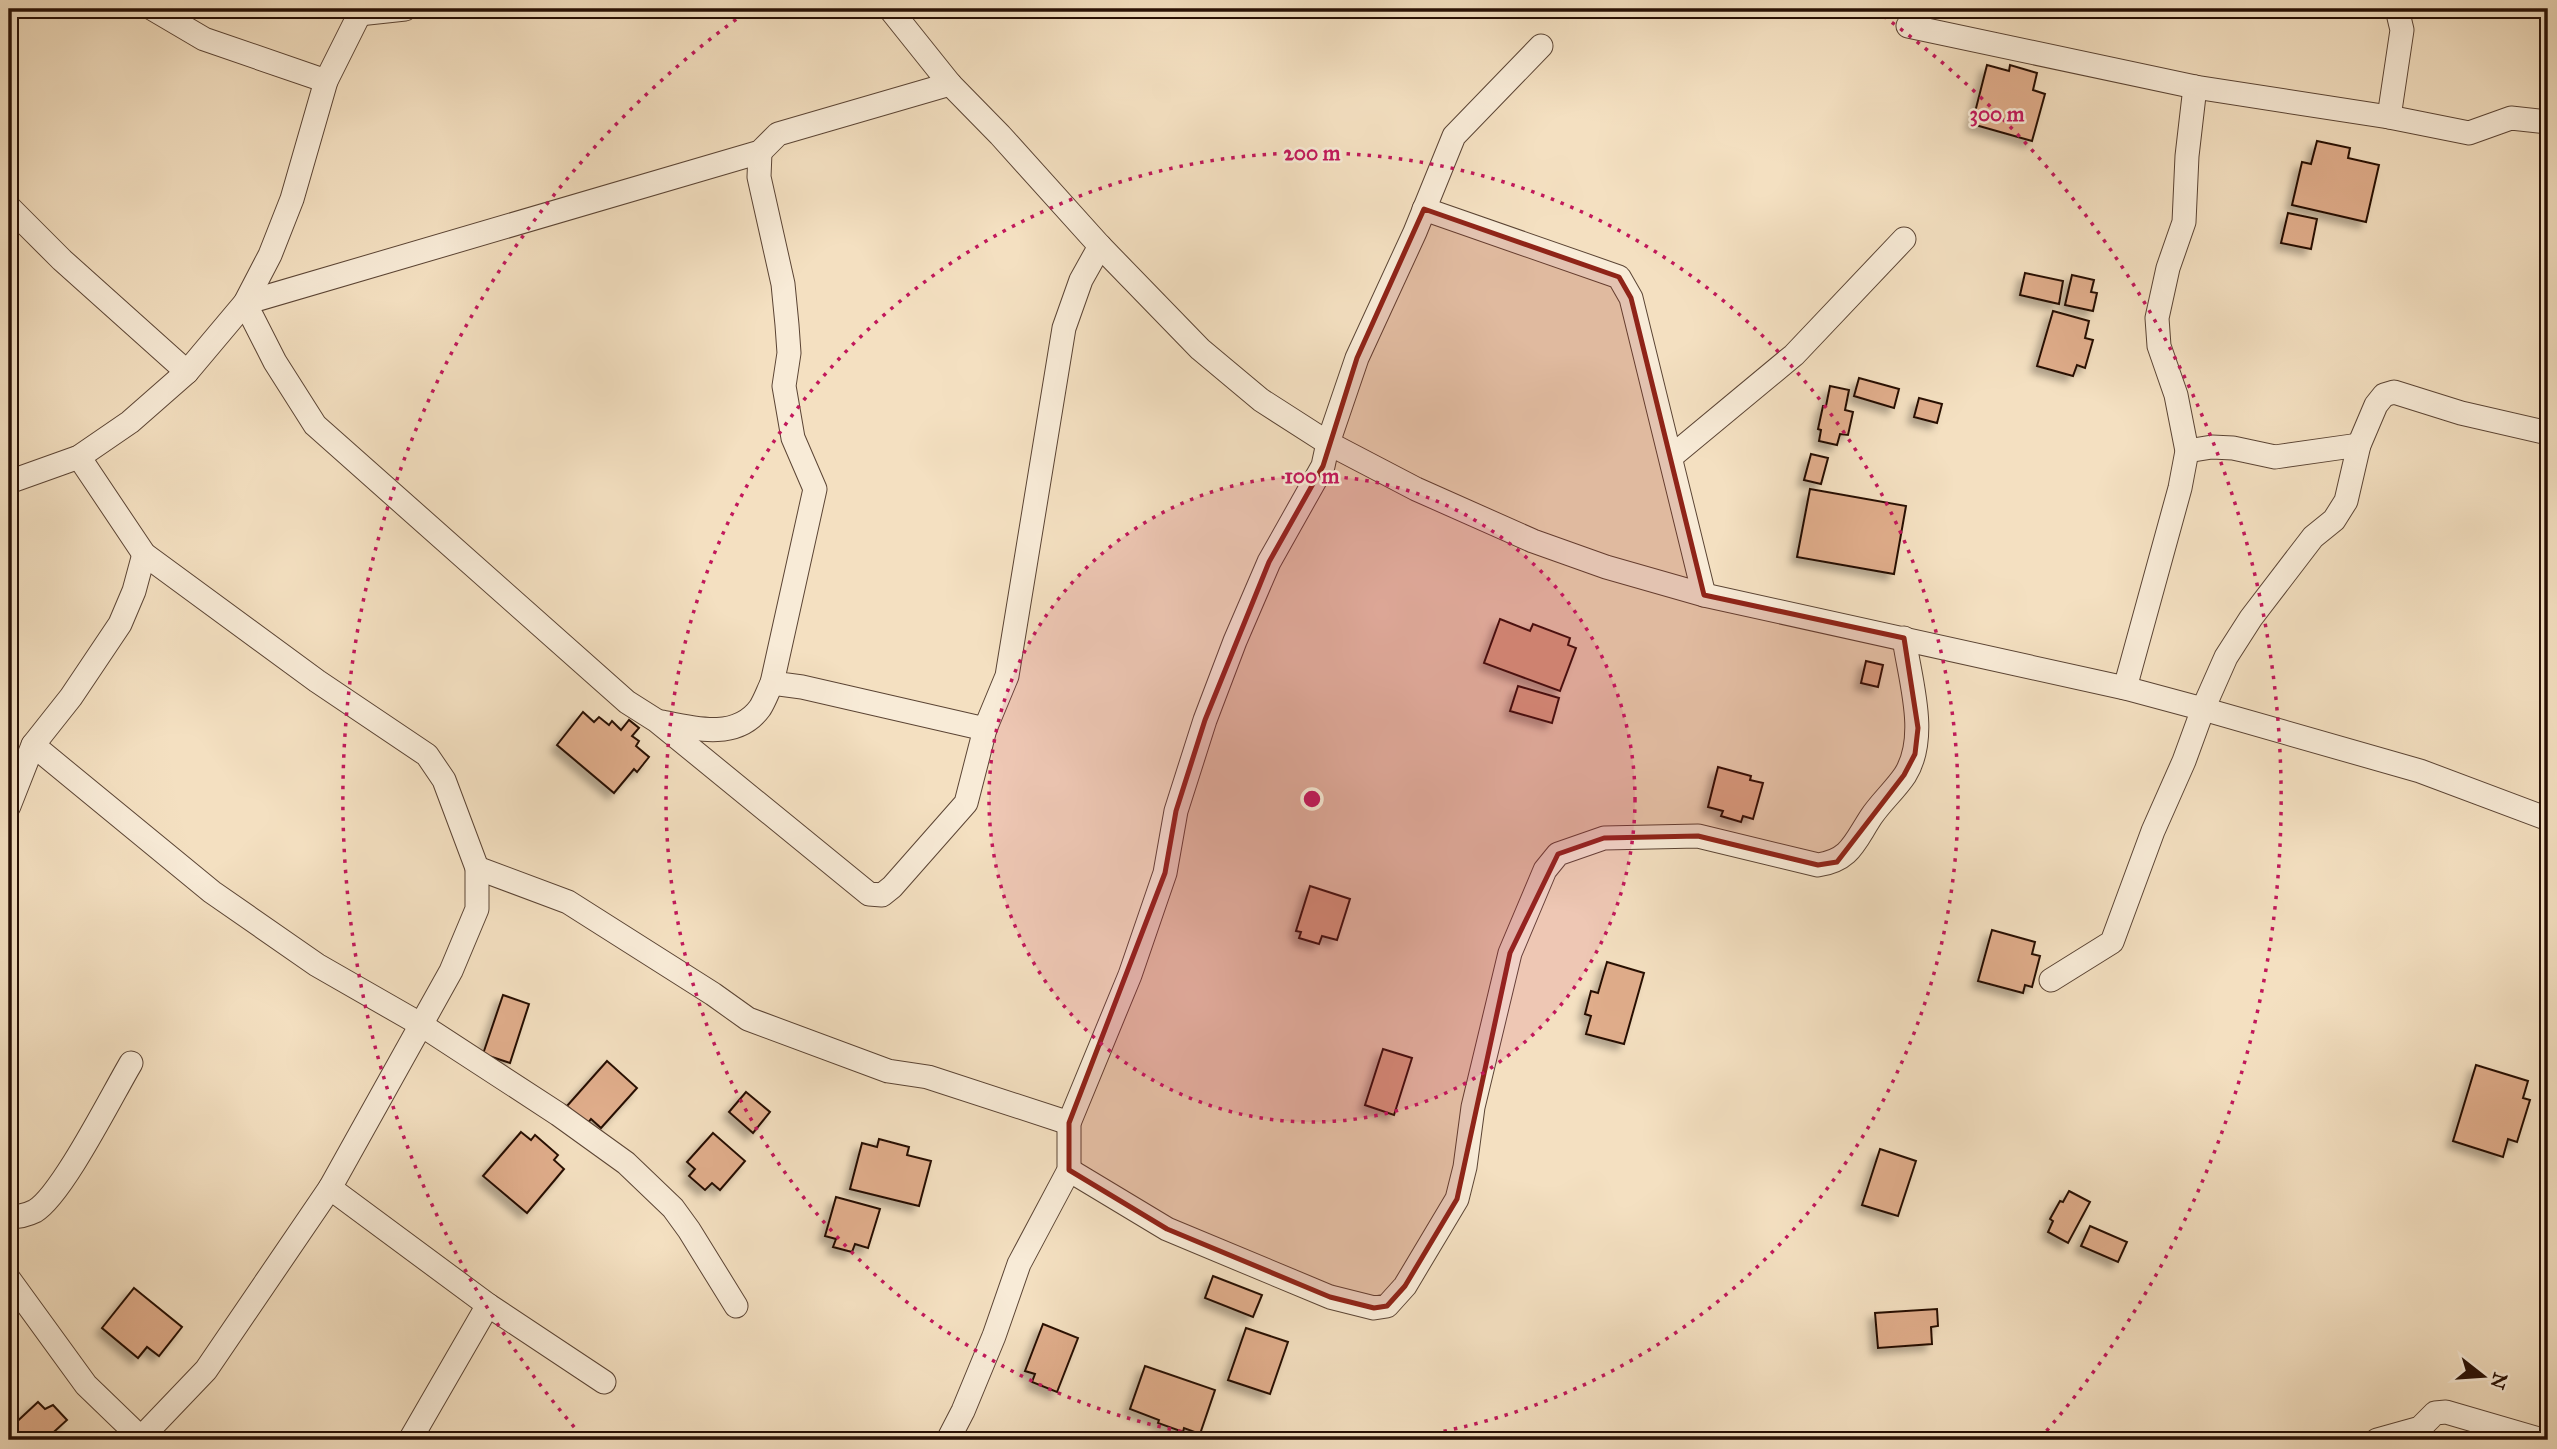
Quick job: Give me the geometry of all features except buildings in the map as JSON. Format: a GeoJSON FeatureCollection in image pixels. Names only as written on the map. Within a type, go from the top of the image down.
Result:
{"type":"FeatureCollection","features":[{"type":"Feature","properties":{"kind":"street"},"geometry":{"type":"LineString","coordinates":[[153,9],[204,39],[327,81]]}},
{"type":"Feature","properties":{"kind":"street"},"geometry":{"type":"LineString","coordinates":[[9,482],[79,457],[130,422],[187,372],[245,303],[270,255],[292,199],[327,81],[360,11],[405,9]]}},
{"type":"Feature","properties":{"kind":"street"},"geometry":{"type":"LineString","coordinates":[[890,9],[950,84],[1200,349],[1261,400],[1328,443],[1416,489],[1533,541],[1606,567],[1704,595],[2125,688],[2420,771],[2548,818]]}},
{"type":"Feature","properties":{"kind":"street"},"geometry":{"type":"LineString","coordinates":[[2389,117],[2402,30],[2397,9]]}},
{"type":"Feature","properties":{"kind":"street"},"geometry":{"type":"LineString","coordinates":[[1908,26],[2195,88],[2389,117],[2469,133],[2511,118],[2548,122]]}},
{"type":"Feature","properties":{"kind":"street"},"geometry":{"type":"LineString","coordinates":[[948,1440],[994,1336],[1018,1264],[1069,1170],[1069,1123],[1130,975],[1164,873],[1181,798],[1205,720],[1235,641],[1269,562],[1323,466],[1328,443],[1357,358],[1454,136],[1542,46]]}},
{"type":"Feature","properties":{"kind":"street"},"geometry":{"type":"LineString","coordinates":[[245,303],[760,152],[778,134],[950,84]]}},
{"type":"Feature","properties":{"kind":"street"},"geometry":{"type":"LineString","coordinates":[[2125,688],[2180,488],[2187,451],[2176,395],[2159,346],[2157,318],[2168,268],[2184,222],[2187,156],[2195,88]]}},
{"type":"Feature","properties":{"kind":"street"},"geometry":{"type":"LineString","coordinates":[[657,721],[698,730],[720,730],[743,723],[759,709],[772,682],[815,489],[793,438],[784,386],[789,353],[788,325],[783,285],[759,177],[760,152]]}},
{"type":"Feature","properties":{"kind":"street"},"geometry":{"type":"LineString","coordinates":[[9,207],[62,260],[187,372]]}},
{"type":"Feature","properties":{"kind":"street"},"geometry":{"type":"LineString","coordinates":[[1424,209],[1619,276],[1630,298],[1704,595]]}},
{"type":"Feature","properties":{"kind":"street"},"geometry":{"type":"LineString","coordinates":[[1671,457],[1794,355],[1904,239]]}},
{"type":"Feature","properties":{"kind":"street"},"geometry":{"type":"LineString","coordinates":[[245,303],[275,362],[315,425],[627,702],[657,721],[869,894],[882,895],[966,803],[985,729],[1007,676],[1064,328],[1081,280],[1100,246]]}},
{"type":"Feature","properties":{"kind":"street"},"geometry":{"type":"LineString","coordinates":[[2051,980],[2112,942],[2153,831],[2185,761],[2203,709],[2226,657],[2251,618],[2313,537],[2334,520],[2346,501],[2358,445],[2376,405],[2384,395],[2394,392],[2461,414],[2548,433]]}},
{"type":"Feature","properties":{"kind":"street"},"geometry":{"type":"LineString","coordinates":[[2187,451],[2213,447],[2233,448],[2275,457],[2358,445]]}},
{"type":"Feature","properties":{"kind":"street"},"geometry":{"type":"LineString","coordinates":[[9,1279],[86,1385],[142,1439],[206,1370],[330,1188],[419,1024],[451,971],[477,909],[477,868],[444,780],[427,755],[317,681],[144,554],[79,457]]}},
{"type":"Feature","properties":{"kind":"street"},"geometry":{"type":"LineString","coordinates":[[9,806],[33,745],[71,697],[120,624],[134,591],[144,554]]}},
{"type":"Feature","properties":{"kind":"street"},"geometry":{"type":"LineString","coordinates":[[1069,1170],[1167,1229],[1330,1297],[1374,1308],[1387,1306],[1405,1286],[1457,1199],[1465,1167],[1473,1107],[1510,953],[1545,870],[1558,854],[1604,838],[1698,836],[1818,865],[1837,862],[1904,775],[1915,754],[1917,728],[1904,638]]}},
{"type":"Feature","properties":{"kind":"street"},"geometry":{"type":"LineString","coordinates":[[772,682],[985,729]]}},
{"type":"Feature","properties":{"kind":"street"},"geometry":{"type":"LineString","coordinates":[[33,745],[212,892],[317,965],[419,1024],[558,1114],[626,1163],[673,1208],[736,1306]]}},
{"type":"Feature","properties":{"kind":"street"},"geometry":{"type":"LineString","coordinates":[[477,868],[568,902],[748,1019],[888,1071],[928,1077],[1069,1123]]}},
{"type":"Feature","properties":{"kind":"street"},"geometry":{"type":"LineString","coordinates":[[9,1217],[36,1210],[57,1190],[131,1063]]}},
{"type":"Feature","properties":{"kind":"street"},"geometry":{"type":"LineString","coordinates":[[330,1188],[488,1305],[604,1382]]}},
{"type":"Feature","properties":{"kind":"street"},"geometry":{"type":"LineString","coordinates":[[410,1440],[488,1305]]}},
{"type":"Feature","properties":{"kind":"street"},"geometry":{"type":"LineString","coordinates":[[2376,1440],[2420,1428],[2435,1413],[2446,1412],[2542,1440]]}},
{"type":"Feature","properties":{"kind":"highlighted area"},"geometry":{"type":"Polygon","coordinates":[[[1424,209],[1619,277],[1631,298],[1704,595],[1904,638],[1918,728],[1915,754],[1904,775],[1837,862],[1818,865],[1698,836],[1604,838],[1558,854],[1510,953],[1457,1199],[1405,1286],[1387,1306],[1374,1308],[1330,1297],[1167,1229],[1069,1170],[1069,1123],[1165,873],[1176,811],[1205,720],[1269,562],[1323,466],[1357,358],[1424,209]]]}}]}
